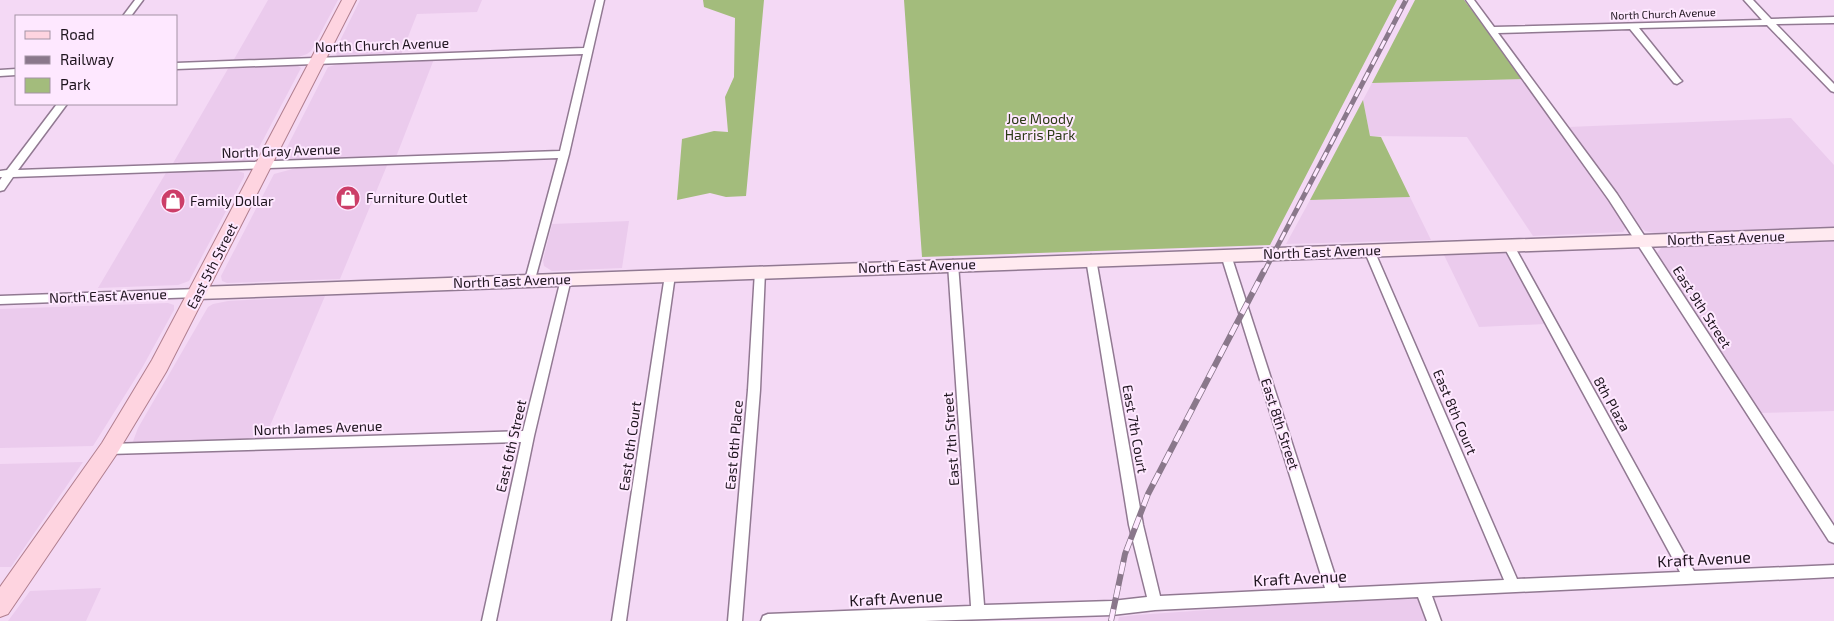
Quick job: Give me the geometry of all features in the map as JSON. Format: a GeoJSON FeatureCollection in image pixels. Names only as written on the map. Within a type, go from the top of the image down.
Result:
{"type":"FeatureCollection","features":[{"type":"Feature","properties":{"kind":"main road","name":"East 5th Street"},"geometry":{"type":"LineString","coordinates":[[109,449],[159,366],[349,0]]}},
{"type":"Feature","properties":{"kind":"main road","name":"North East Avenue"},"geometry":{"type":"LineString","coordinates":[[198,293],[1091,259],[1834,234]]}},
{"type":"Feature","properties":{"kind":"main road"},"geometry":{"type":"LineString","coordinates":[[0,606],[109,449]]}},
{"type":"Feature","properties":{"kind":"street"},"geometry":{"type":"LineString","coordinates":[[128,15],[139,0]]}},
{"type":"Feature","properties":{"kind":"street"},"geometry":{"type":"LineString","coordinates":[[530,280],[564,154],[600,0]]}},
{"type":"Feature","properties":{"kind":"street","name":"East 9th Street"},"geometry":{"type":"LineString","coordinates":[[1470,0],[1494,30],[1614,197],[1640,241],[1834,537]]}},
{"type":"Feature","properties":{"kind":"street"},"geometry":{"type":"LineString","coordinates":[[1748,0],[1834,89]]}},
{"type":"Feature","properties":{"kind":"street","name":"North Church Avenue"},"geometry":{"type":"LineString","coordinates":[[1494,30],[1834,20]]}},
{"type":"Feature","properties":{"kind":"street"},"geometry":{"type":"LineString","coordinates":[[1632,26],[1677,82]]}},
{"type":"Feature","properties":{"kind":"street","name":"North Church Avenue"},"geometry":{"type":"LineString","coordinates":[[178,66],[588,51]]}},
{"type":"Feature","properties":{"kind":"street"},"geometry":{"type":"LineString","coordinates":[[0,73],[15,72]]}},
{"type":"Feature","properties":{"kind":"street"},"geometry":{"type":"LineString","coordinates":[[0,187],[5,174],[61,105]]}},
{"type":"Feature","properties":{"kind":"street","name":"North Gray Avenue"},"geometry":{"type":"LineString","coordinates":[[5,174],[564,154]]}},
{"type":"Feature","properties":{"kind":"street","name":"8th Plaza"},"geometry":{"type":"LineString","coordinates":[[1508,245],[1690,577]]}},
{"type":"Feature","properties":{"kind":"street","name":"East 8th Court"},"geometry":{"type":"LineString","coordinates":[[1369,250],[1513,586]]}},
{"type":"Feature","properties":{"kind":"street","name":"East 8th Street"},"geometry":{"type":"LineString","coordinates":[[1226,255],[1334,594]]}},
{"type":"Feature","properties":{"kind":"street","name":"East 7th Court"},"geometry":{"type":"LineString","coordinates":[[1091,259],[1136,525],[1154,603]]}},
{"type":"Feature","properties":{"kind":"street","name":"East 7th Street"},"geometry":{"type":"LineString","coordinates":[[953,264],[978,612]]}},
{"type":"Feature","properties":{"kind":"street","name":"East 6th Place"},"geometry":{"type":"LineString","coordinates":[[735,621],[754,390],[760,272]]}},
{"type":"Feature","properties":{"kind":"street","name":"East 6th Court"},"geometry":{"type":"LineString","coordinates":[[619,621],[670,275]]}},
{"type":"Feature","properties":{"kind":"street","name":"East 6th Street"},"geometry":{"type":"LineString","coordinates":[[489,621],[528,436],[566,279]]}},
{"type":"Feature","properties":{"kind":"street","name":"North East Avenue"},"geometry":{"type":"LineString","coordinates":[[0,300],[198,293]]}},
{"type":"Feature","properties":{"kind":"street","name":"North James Avenue"},"geometry":{"type":"LineString","coordinates":[[109,449],[528,436]]}},
{"type":"Feature","properties":{"kind":"street","name":"Kraft Avenue"},"geometry":{"type":"LineString","coordinates":[[768,621],[1112,608],[1154,603],[1334,594],[1834,572]]}},
{"type":"Feature","properties":{"kind":"street"},"geometry":{"type":"LineString","coordinates":[[1423,591],[1434,621]]}},
{"type":"Feature","properties":{"kind":"shaded area"},"geometry":{"type":"Polygon","coordinates":[[[268,0],[338,0],[311,51],[307,54],[293,59],[233,61],[268,0]]]}},
{"type":"Feature","properties":{"kind":"shaded area"},"geometry":{"type":"Polygon","coordinates":[[[360,0],[482,0],[477,12],[417,14],[401,55],[337,56],[335,51],[360,0]]]}},
{"type":"Feature","properties":{"kind":"shaded area"},"geometry":{"type":"Polygon","coordinates":[[[434,59],[396,157],[290,160],[282,157],[328,67],[342,63],[434,59]]]}},
{"type":"Feature","properties":{"kind":"shaded area"},"geometry":{"type":"Polygon","coordinates":[[[298,66],[301,68],[254,157],[241,162],[172,165],[229,67],[298,66]]]}},
{"type":"Feature","properties":{"kind":"shaded area"},"geometry":{"type":"Polygon","coordinates":[[[1525,79],[1627,226],[1623,232],[1533,236],[1467,137],[1370,136],[1363,100],[1372,83],[1525,79]]]}},
{"type":"Feature","properties":{"kind":"shaded area"},"geometry":{"type":"Polygon","coordinates":[[[1791,118],[1834,165],[1834,227],[1659,234],[1645,231],[1638,225],[1568,127],[1791,118]]]}},
{"type":"Feature","properties":{"kind":"shaded area"},"geometry":{"type":"Polygon","coordinates":[[[388,163],[340,279],[227,283],[222,281],[221,276],[274,174],[300,167],[388,163]]]}},
{"type":"Feature","properties":{"kind":"shaded area"},"geometry":{"type":"Polygon","coordinates":[[[232,169],[244,173],[244,177],[189,281],[178,285],[98,288],[167,171],[232,169]]]}},
{"type":"Feature","properties":{"kind":"shaded area"},"geometry":{"type":"Polygon","coordinates":[[[1410,197],[1431,240],[1286,244],[1310,200],[1410,197]]]}},
{"type":"Feature","properties":{"kind":"shaded area"},"geometry":{"type":"Polygon","coordinates":[[[629,221],[622,268],[552,271],[544,266],[543,260],[552,224],[629,221]]]}},
{"type":"Feature","properties":{"kind":"shaded area"},"geometry":{"type":"Polygon","coordinates":[[[1834,241],[1834,411],[1758,413],[1657,253],[1662,247],[1672,246],[1834,241]]]}},
{"type":"Feature","properties":{"kind":"shaded area"},"geometry":{"type":"Polygon","coordinates":[[[1505,253],[1508,255],[1545,324],[1479,327],[1444,255],[1505,253]]]}},
{"type":"Feature","properties":{"kind":"shaded area"},"geometry":{"type":"Polygon","coordinates":[[[325,296],[264,440],[132,444],[138,428],[208,307],[228,301],[325,296]]]}},
{"type":"Feature","properties":{"kind":"shaded area"},"geometry":{"type":"Polygon","coordinates":[[[168,303],[174,305],[174,310],[142,368],[93,446],[0,448],[0,309],[168,303]]]}},
{"type":"Feature","properties":{"kind":"shaded area"},"geometry":{"type":"Polygon","coordinates":[[[83,462],[11,567],[0,567],[0,464],[83,462]]]}},
{"type":"Feature","properties":{"kind":"shaded area"},"geometry":{"type":"Polygon","coordinates":[[[101,588],[86,621],[8,621],[30,591],[101,588]]]}},
{"type":"Feature","properties":{"kind":"shaded area"},"geometry":{"type":"Polygon","coordinates":[[[1422,598],[1430,621],[1118,621],[1119,617],[1136,615],[1336,601],[1422,598]]]}},
{"type":"Feature","properties":{"kind":"green space"},"geometry":{"type":"Polygon","coordinates":[[[703,0],[764,0],[746,196],[726,197],[710,193],[677,200],[682,139],[714,131],[728,132],[725,97],[734,77],[735,18],[704,7],[703,0]]]}},
{"type":"Feature","properties":{"kind":"green space","name":"Joe Moody Harris Park"},"geometry":{"type":"Polygon","coordinates":[[[904,0],[1397,0],[1270,245],[922,257],[904,0]]]}},
{"type":"Feature","properties":{"kind":"green space"},"geometry":{"type":"Polygon","coordinates":[[[1415,0],[1464,0],[1525,79],[1372,83],[1415,0]]]}},
{"type":"Feature","properties":{"kind":"green space"},"geometry":{"type":"Polygon","coordinates":[[[1363,100],[1370,136],[1381,137],[1410,197],[1310,200],[1363,100]]]}},
{"type":"Feature","properties":{"kind":"railway"},"geometry":{"type":"LineString","coordinates":[[1264,272],[1406,0]]}},
{"type":"Feature","properties":{"kind":"railway"},"geometry":{"type":"LineString","coordinates":[[1111,621],[1125,554],[1148,494],[1264,271]]}},
{"type":"Feature","properties":{"kind":"place","name":"Furniture Outlet"},"geometry":{"type":"Point","coordinates":[348,198]}},
{"type":"Feature","properties":{"kind":"place","name":"Family Dollar"},"geometry":{"type":"Point","coordinates":[173,201]}}]}
